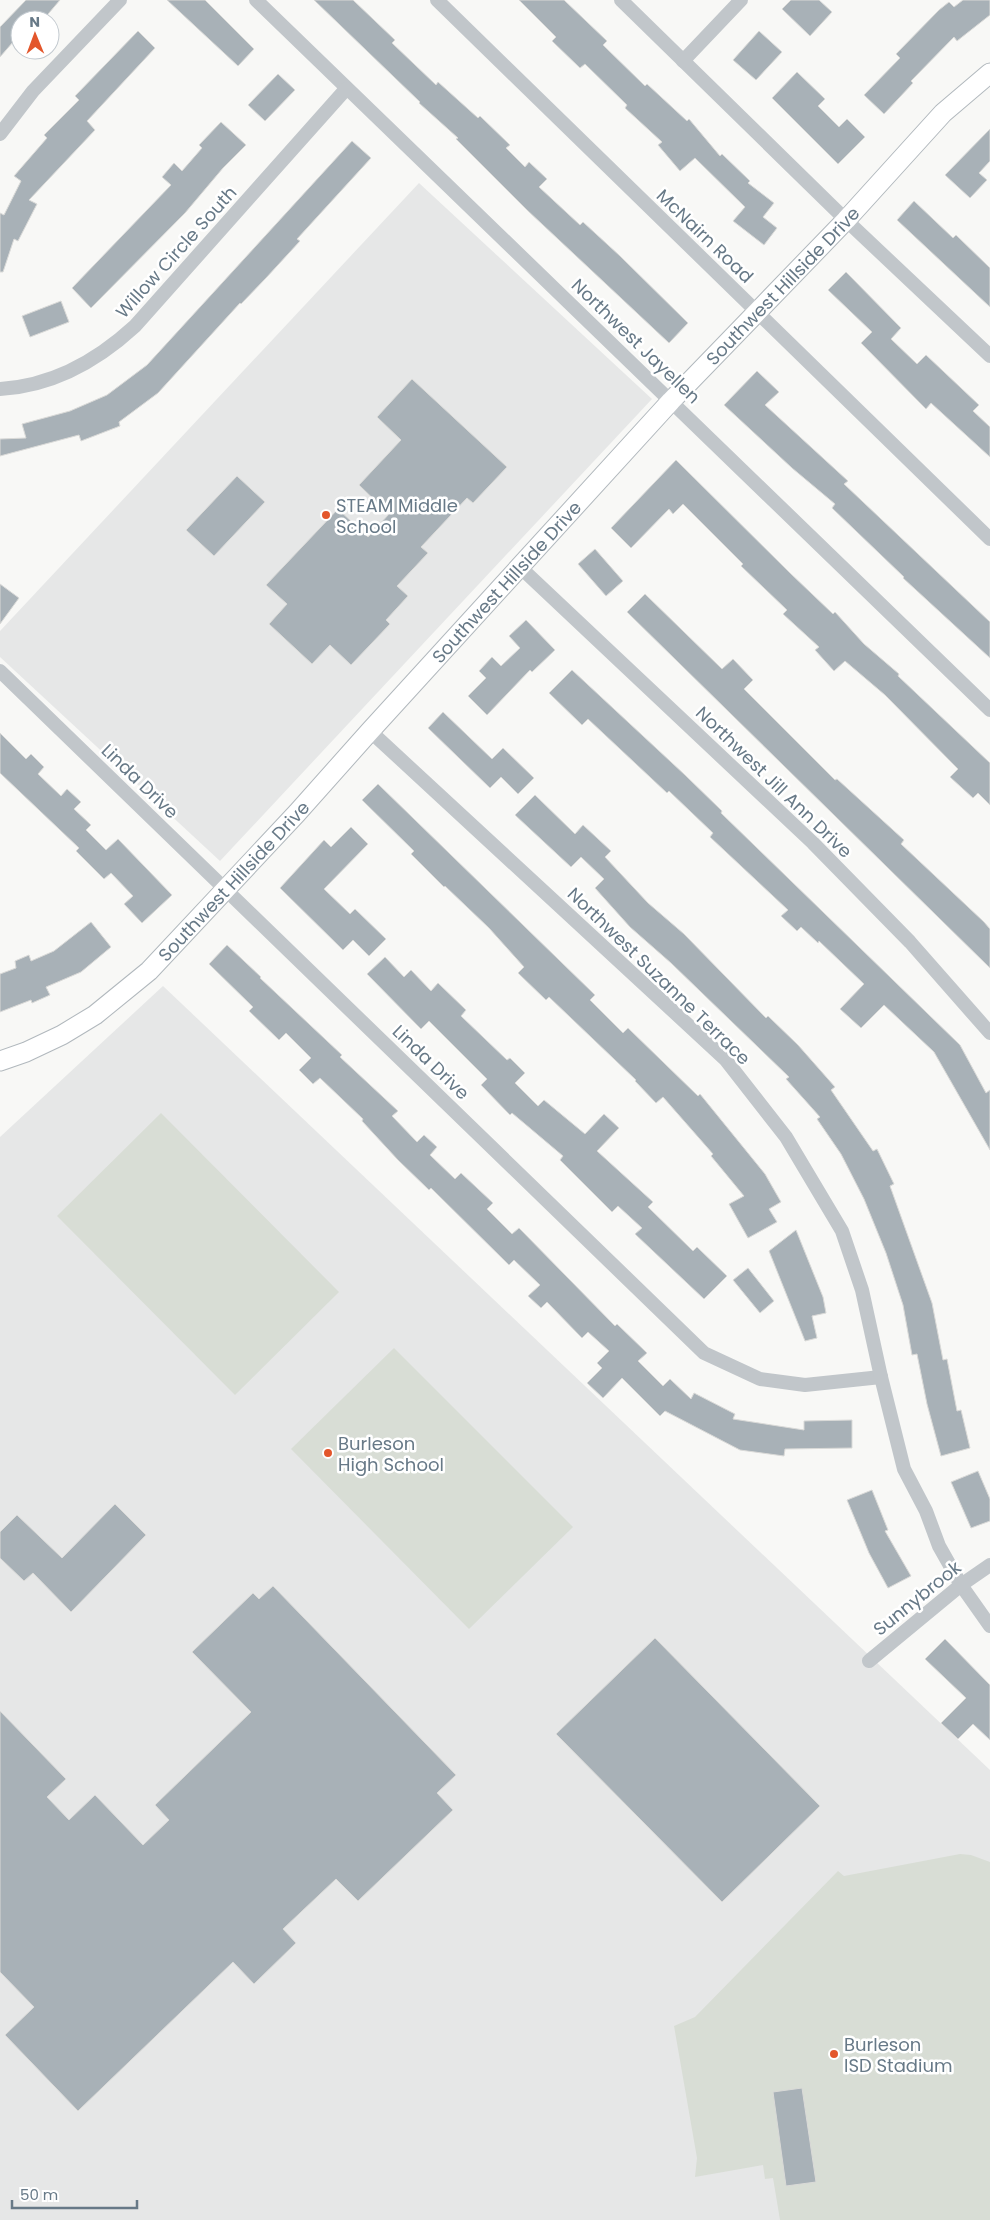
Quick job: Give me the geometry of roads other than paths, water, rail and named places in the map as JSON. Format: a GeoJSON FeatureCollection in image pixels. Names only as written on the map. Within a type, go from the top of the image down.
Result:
{"type":"FeatureCollection","features":[{"type":"Feature","properties":{"kind":"street"},"geometry":{"type":"LineString","coordinates":[[0,134],[33,91],[120,0]]}},
{"type":"Feature","properties":{"kind":"street","name":"Northwest Jayellen"},"geometry":{"type":"LineString","coordinates":[[256,0],[990,710]]}},
{"type":"Feature","properties":{"kind":"street","name":"McNairn Road"},"geometry":{"type":"LineString","coordinates":[[437,0],[990,540]]}},
{"type":"Feature","properties":{"kind":"street"},"geometry":{"type":"LineString","coordinates":[[621,0],[846,220],[990,356]]}},
{"type":"Feature","properties":{"kind":"street"},"geometry":{"type":"LineString","coordinates":[[683,61],[741,0]]}},
{"type":"Feature","properties":{"kind":"street","name":"Southwest Hillside Drive"},"geometry":{"type":"LineString","coordinates":[[0,1061],[26,1052],[62,1035],[96,1015],[149,971],[297,813],[672,401],[846,220],[943,113],[990,73]]}},
{"type":"Feature","properties":{"kind":"street","name":"Willow Circle South"},"geometry":{"type":"LineString","coordinates":[[0,389],[51,379],[81,368],[111,349],[135,326],[346,89]]}},
{"type":"Feature","properties":{"kind":"street","name":"Northwest Jill Ann Drive"},"geometry":{"type":"LineString","coordinates":[[521,568],[813,843],[910,942],[990,1033]]}},
{"type":"Feature","properties":{"kind":"street","name":"Linda Drive"},"geometry":{"type":"LineString","coordinates":[[0,671],[704,1353],[760,1379],[805,1386],[881,1378]]}},
{"type":"Feature","properties":{"kind":"street","name":"Northwest Suzanne Terrace"},"geometry":{"type":"LineString","coordinates":[[370,731],[731,1067],[786,1137],[842,1231],[862,1290],[881,1378],[904,1469],[926,1511],[939,1546],[961,1585],[990,1626]]}},
{"type":"Feature","properties":{"kind":"street","name":"Sunnybrook"},"geometry":{"type":"LineString","coordinates":[[869,1661],[961,1585],[990,1565]]}},
{"type":"Feature","properties":{"kind":"place","name":"STEAM Middle School"},"geometry":{"type":"Point","coordinates":[326,515]}},
{"type":"Feature","properties":{"kind":"place","name":"Burleson High School"},"geometry":{"type":"Point","coordinates":[328,1453]}},
{"type":"Feature","properties":{"kind":"place","name":"Burleson ISD Stadium"},"geometry":{"type":"Point","coordinates":[834,2054]}}]}
